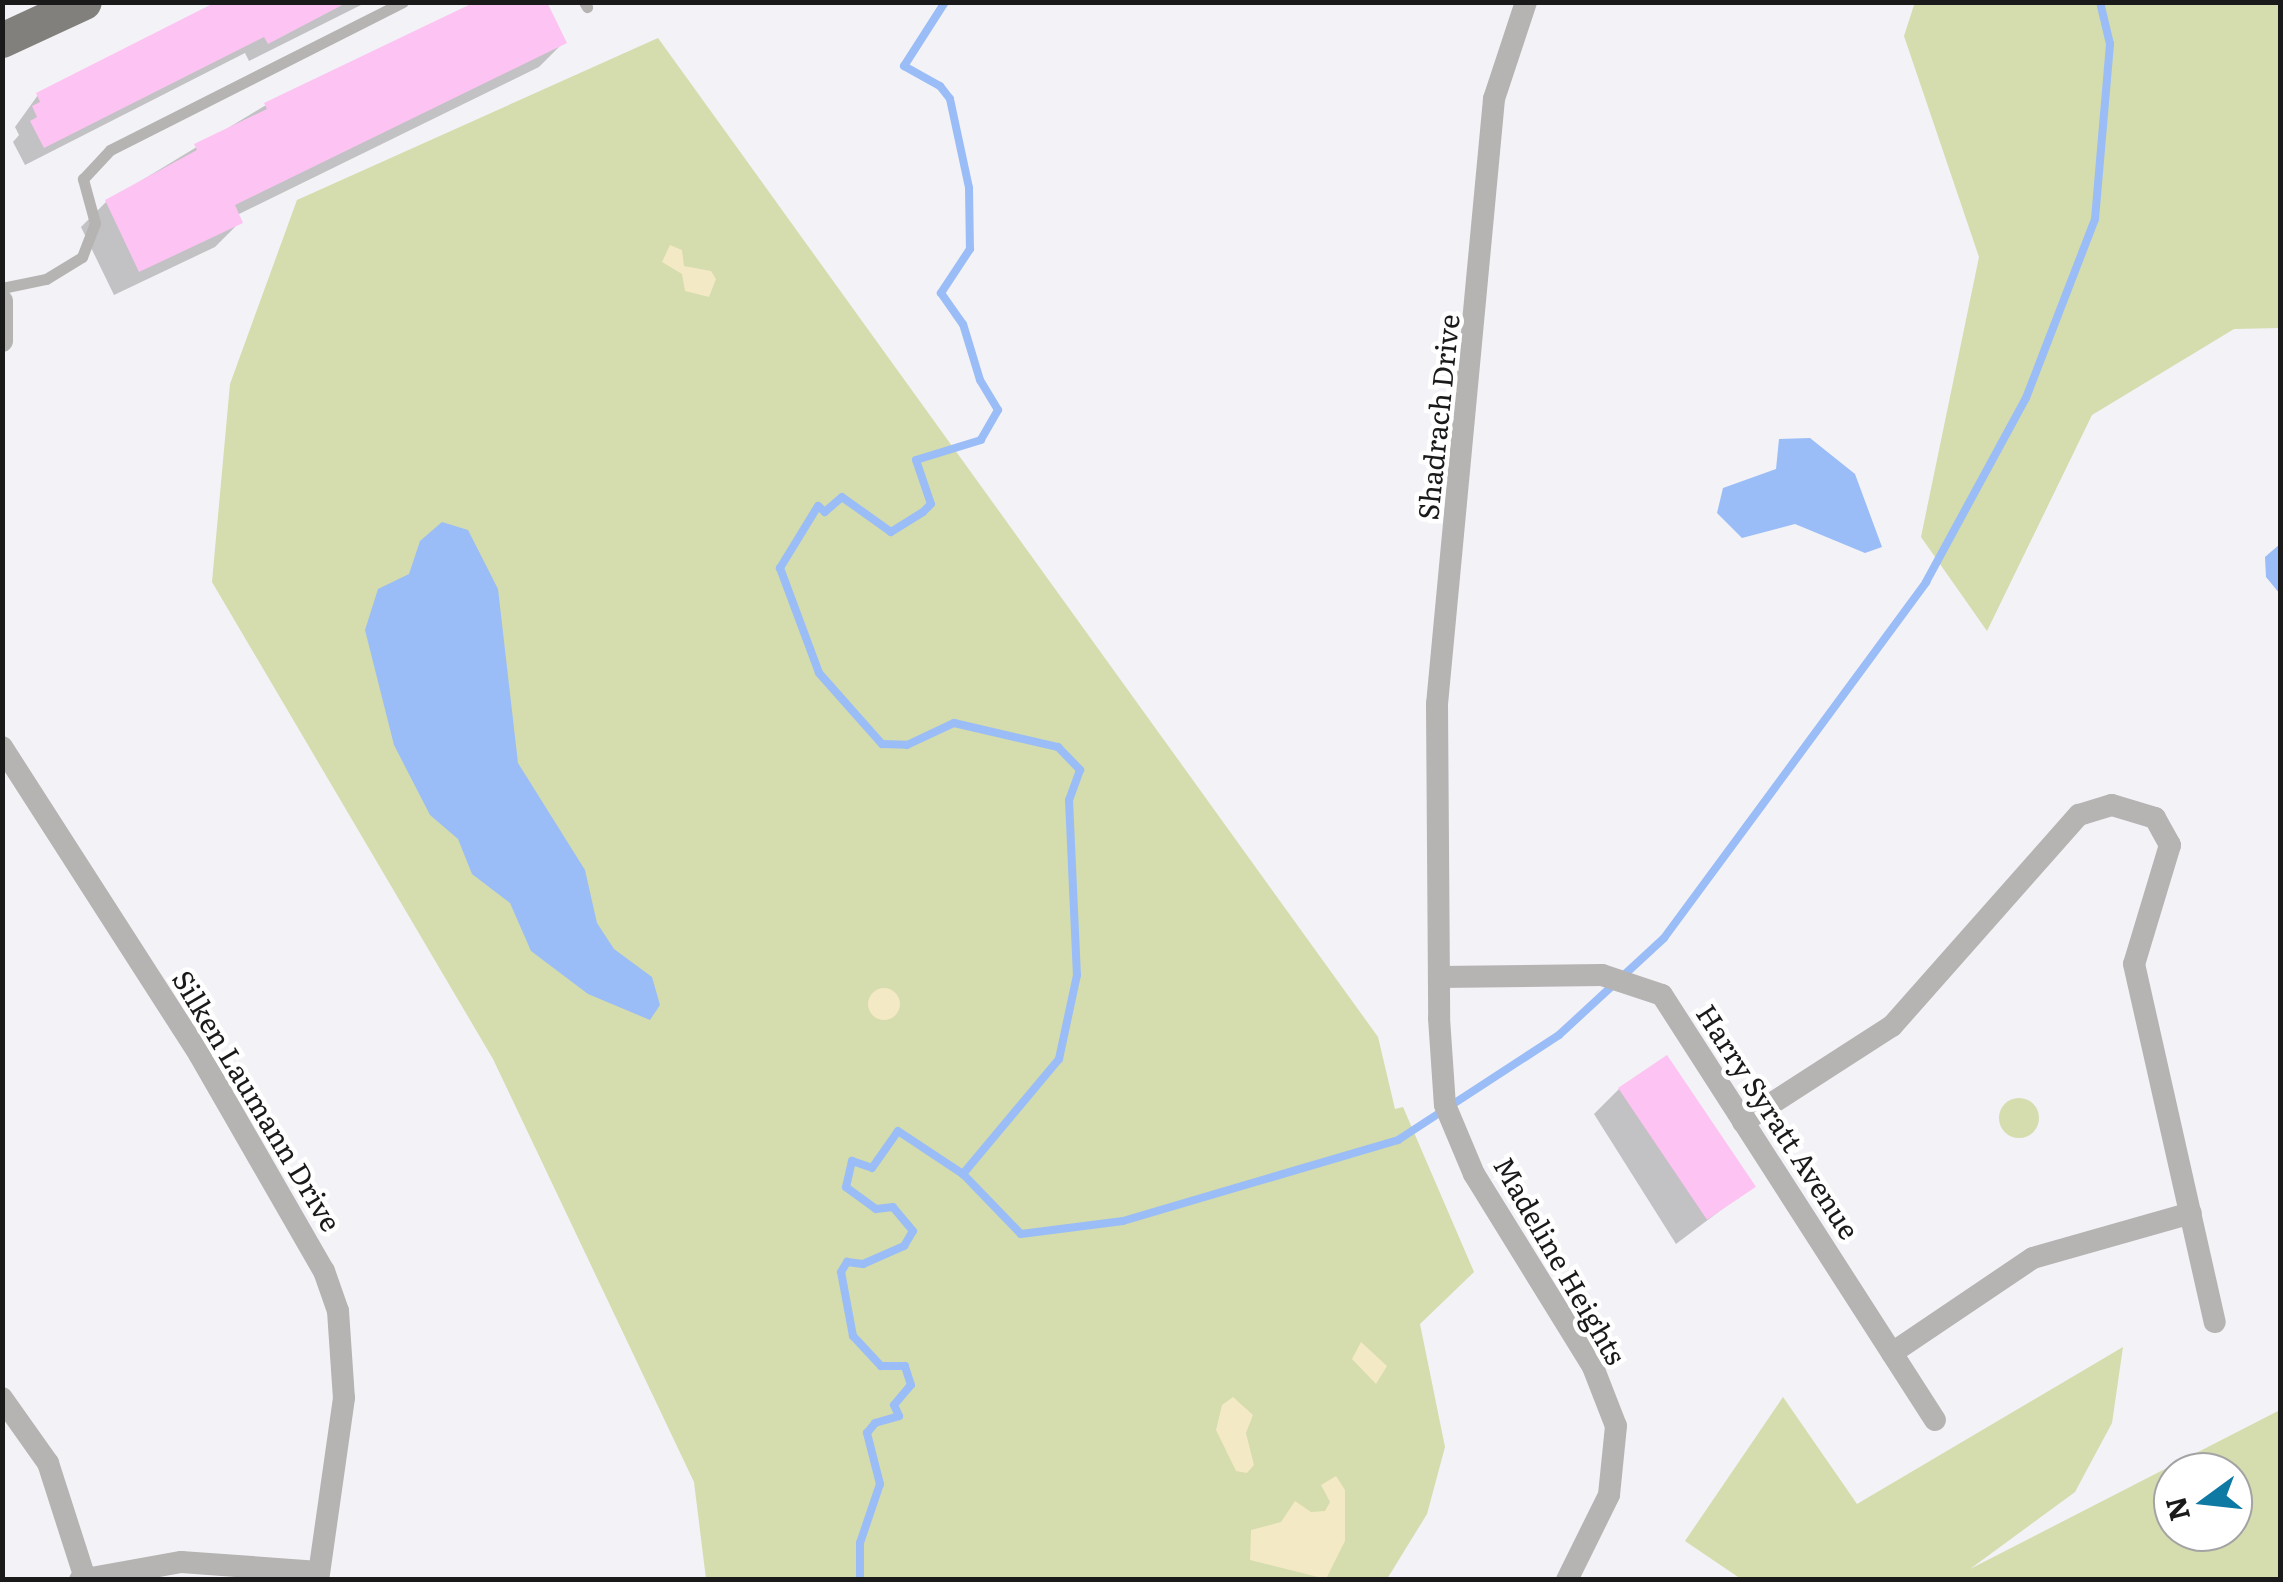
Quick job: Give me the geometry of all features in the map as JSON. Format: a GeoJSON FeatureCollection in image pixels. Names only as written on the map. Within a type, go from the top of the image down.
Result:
{"type":"FeatureCollection","features":[{"type":"Feature","properties":{"kind":"main road"},"geometry":{"type":"LineString","coordinates":[[2,40],[84,2]]}},
{"type":"Feature","properties":{"kind":"street"},"geometry":{"type":"LineString","coordinates":[[1494,2],[1521,8]]}},
{"type":"Feature","properties":{"kind":"street","name":"Shadrach Drive"},"geometry":{"type":"LineString","coordinates":[[1438,844],[1437,704],[1494,99],[1521,8]]}},
{"type":"Feature","properties":{"kind":"street"},"geometry":{"type":"LineString","coordinates":[[2,301],[2,341]]}},
{"type":"Feature","properties":{"kind":"street","name":"Silken Laumann Drive"},"geometry":{"type":"LineString","coordinates":[[2,747],[198,1054],[324,1271],[338,1311],[344,1398],[319,1576]]}},
{"type":"Feature","properties":{"kind":"street"},"geometry":{"type":"LineString","coordinates":[[1743,1122],[1892,1026],[2079,815],[2112,805],[2155,818],[2170,845],[2134,964],[2215,1322]]}},
{"type":"Feature","properties":{"kind":"street","name":"Madeline Heights"},"geometry":{"type":"LineString","coordinates":[[1438,844],[1444,1105],[1480,1189],[1593,1368],[1616,1426],[1609,1495],[1567,1580]]}},
{"type":"Feature","properties":{"kind":"street","name":"Harry Syratt Avenue"},"geometry":{"type":"LineString","coordinates":[[1439,977],[1602,975],[1662,995],[1934,1420]]}},
{"type":"Feature","properties":{"kind":"street"},"geometry":{"type":"LineString","coordinates":[[1892,1353],[2033,1258],[2190,1213]]}},
{"type":"Feature","properties":{"kind":"street"},"geometry":{"type":"LineString","coordinates":[[2,1398],[48,1463],[82,1579],[181,1562],[319,1576]]}},
{"type":"Feature","properties":{"kind":"lane"},"geometry":{"type":"LineString","coordinates":[[2,288],[46,279],[82,257],[95,223],[83,179],[110,150],[403,2]]}},
{"type":"Feature","properties":{"kind":"green space"},"geometry":{"type":"Polygon","coordinates":[[[1915,2],[2280,3],[2280,328],[2234,329],[2092,415],[1987,631],[1921,537],[1979,257],[1904,36],[1915,2]]]}},
{"type":"Feature","properties":{"kind":"green space"},"geometry":{"type":"Polygon","coordinates":[[[658,38],[1378,1037],[1395,1109],[1403,1107],[1474,1272],[1420,1324],[1445,1447],[1427,1514],[1387,1579],[706,1579],[694,1482],[493,1059],[212,582],[230,384],[297,200],[658,38]]]}},
{"type":"Feature","properties":{"kind":"green space"},"geometry":{"type":"Polygon","coordinates":[[[2019,1098],[2033,1104],[2039,1118],[2033,1132],[2019,1138],[2005,1132],[1999,1118],[2005,1104],[2019,1098]]]}},
{"type":"Feature","properties":{"kind":"green space"},"geometry":{"type":"Polygon","coordinates":[[[2123,1347],[2112,1423],[2075,1492],[1970,1569],[2153,1475],[2153,1552],[2253,1552],[2253,1452],[2198,1452],[2280,1410],[2280,1579],[1741,1579],[1685,1541],[1783,1397],[1857,1504],[2123,1347]]]}},
{"type":"Feature","properties":{"kind":"sand"},"geometry":{"type":"Polygon","coordinates":[[[670,245],[682,250],[684,266],[711,271],[716,279],[709,297],[685,291],[682,274],[662,262],[670,245]]]}},
{"type":"Feature","properties":{"kind":"sand"},"geometry":{"type":"Polygon","coordinates":[[[884,988],[896,992],[900,1004],[896,1016],[884,1020],[872,1016],[868,1004],[872,992],[884,988]]]}},
{"type":"Feature","properties":{"kind":"sand"},"geometry":{"type":"Polygon","coordinates":[[[1361,1342],[1387,1366],[1376,1384],[1352,1359],[1361,1342]]]}},
{"type":"Feature","properties":{"kind":"sand"},"geometry":{"type":"Polygon","coordinates":[[[1233,1397],[1253,1415],[1246,1433],[1254,1465],[1247,1473],[1236,1471],[1216,1430],[1222,1405],[1233,1397]]]}},
{"type":"Feature","properties":{"kind":"sand"},"geometry":{"type":"Polygon","coordinates":[[[1336,1476],[1345,1490],[1345,1541],[1326,1579],[1250,1560],[1251,1530],[1281,1522],[1295,1501],[1311,1512],[1325,1511],[1330,1502],[1321,1485],[1336,1476]]]}},
{"type":"Feature","properties":{"kind":"water"},"geometry":{"type":"Polygon","coordinates":[[[1810,438],[1855,474],[1882,547],[1865,553],[1795,524],[1742,538],[1717,513],[1723,488],[1776,469],[1779,439],[1810,438]]]}},
{"type":"Feature","properties":{"kind":"water"},"geometry":{"type":"Polygon","coordinates":[[[442,522],[468,530],[498,589],[518,763],[585,870],[597,923],[614,949],[652,977],[660,1005],[650,1020],[588,994],[531,951],[510,903],[472,874],[458,839],[430,815],[394,745],[365,630],[378,589],[409,574],[420,541],[442,522]]]}},
{"type":"Feature","properties":{"kind":"water"},"geometry":{"type":"Polygon","coordinates":[[[2280,544],[2280,594],[2266,577],[2265,557],[2280,544]]]}},
{"type":"Feature","properties":{"kind":"building"},"geometry":{"type":"Polygon","coordinates":[[[216,2],[348,2],[268,44],[264,37],[44,148],[30,121],[37,117],[32,106],[40,102],[36,93],[216,2]]]}},
{"type":"Feature","properties":{"kind":"building"},"geometry":{"type":"Polygon","coordinates":[[[475,2],[547,2],[567,43],[235,205],[243,223],[139,272],[105,200],[197,150],[194,144],[267,109],[264,103],[475,2]]]}},
{"type":"Feature","properties":{"kind":"building"},"geometry":{"type":"Polygon","coordinates":[[[1667,1055],[1756,1187],[1707,1220],[1618,1088],[1667,1055]]]}},
{"type":"Feature","properties":{"kind":"waterway"},"geometry":{"type":"LineString","coordinates":[[945,2],[904,66],[940,86],[950,99],[969,188],[970,249],[941,293],[963,324],[980,380],[998,410],[981,440],[916,460],[931,504],[923,512],[891,532],[842,497],[825,512],[818,506],[780,568],[819,673],[882,744],[907,745],[954,723],[1058,747],[1080,770],[1069,800],[1077,975],[1059,1059],[963,1174]]}},
{"type":"Feature","properties":{"kind":"waterway"},"geometry":{"type":"LineString","coordinates":[[860,1580],[860,1543],[880,1484],[867,1433],[875,1423],[899,1416],[894,1405],[911,1385],[905,1366],[881,1366],[853,1336],[841,1272],[847,1262],[863,1264],[904,1246],[913,1231],[893,1207],[876,1209],[846,1187],[852,1161],[872,1168],[898,1131],[963,1174],[1021,1234],[1123,1221],[1398,1140],[1559,1035],[1664,938],[1926,582],[2026,398],[2095,219],[2110,44],[2100,2]]}}]}
